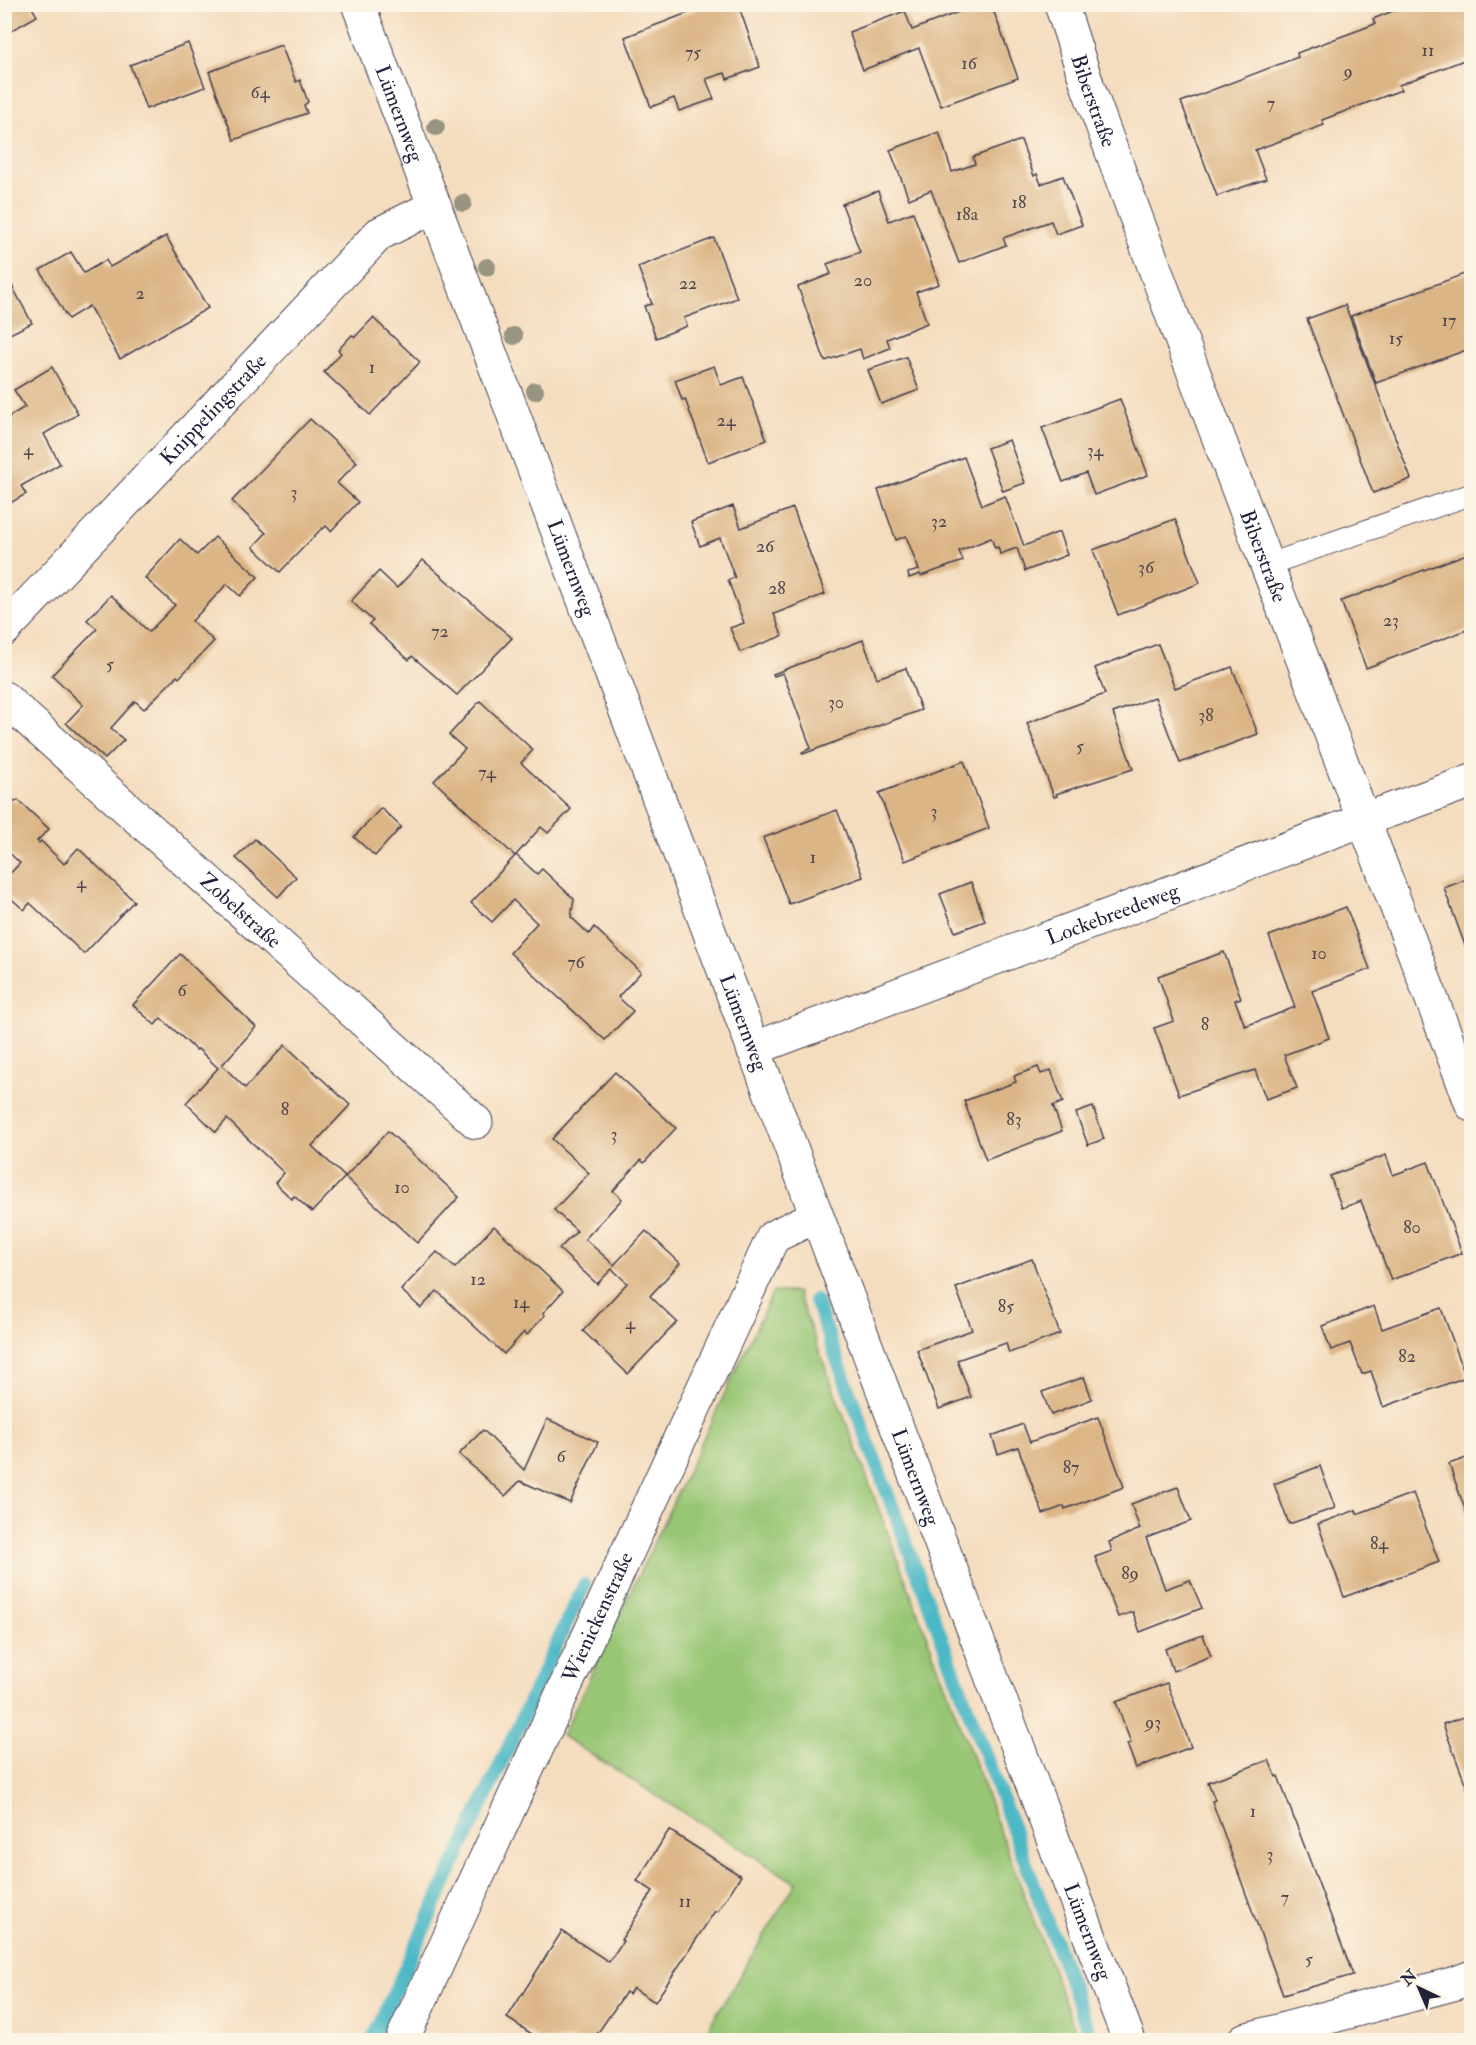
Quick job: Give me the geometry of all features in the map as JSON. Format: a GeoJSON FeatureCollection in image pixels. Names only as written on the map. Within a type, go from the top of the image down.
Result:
{"type":"FeatureCollection","features":[{"type":"Feature","properties":{"kind":"street","name":"Lümernweg"},"geometry":{"type":"LineString","coordinates":[[358,4],[1129,2040]]}},
{"type":"Feature","properties":{"kind":"street","name":"Biberstraße"},"geometry":{"type":"LineString","coordinates":[[1061,4],[1088,87],[1472,1105]]}},
{"type":"Feature","properties":{"kind":"street","name":"Knippelingstraße"},"geometry":{"type":"LineString","coordinates":[[4,630],[379,234],[435,206]]}},
{"type":"Feature","properties":{"kind":"street","name":"Zobelstraße"},"geometry":{"type":"LineString","coordinates":[[4,698],[476,1122]]}},
{"type":"Feature","properties":{"kind":"street","name":"Lockebreedeweg"},"geometry":{"type":"LineString","coordinates":[[753,1049],[1472,781]]}},
{"type":"Feature","properties":{"kind":"street","name":"Wienickenstraße"},"geometry":{"type":"LineString","coordinates":[[402,2040],[773,1237],[816,1216]]}},
{"type":"Feature","properties":{"kind":"street"},"geometry":{"type":"LineString","coordinates":[[1244,2040],[1472,1977]]}},
{"type":"Feature","properties":{"kind":"lane"},"geometry":{"type":"LineString","coordinates":[[1267,565],[1472,494]]}},
{"type":"Feature","properties":{"kind":"green space"},"geometry":{"type":"Polygon","coordinates":[[[773,1292],[797,1292],[1079,2040],[701,2040],[796,1883],[562,1736],[773,1292]]]}},
{"type":"Feature","properties":{"kind":"building"},"geometry":{"type":"Polygon","coordinates":[[[4,4],[30,4],[37,16],[4,35],[4,4]]]}},
{"type":"Feature","properties":{"kind":"building"},"geometry":{"type":"Polygon","coordinates":[[[696,4],[738,4],[760,67],[727,79],[725,73],[706,79],[714,99],[679,111],[674,98],[651,107],[625,37],[698,9],[696,4]]]}},
{"type":"Feature","properties":{"kind":"building"},"geometry":{"type":"Polygon","coordinates":[[[979,4],[991,4],[1018,78],[941,106],[919,48],[863,70],[849,32],[905,11],[912,30],[979,4]]]}},
{"type":"Feature","properties":{"kind":"building"},"geometry":{"type":"Polygon","coordinates":[[[1410,4],[1472,4],[1472,57],[1399,85],[1401,90],[1322,120],[1324,125],[1255,150],[1266,179],[1217,196],[1181,102],[1298,57],[1297,53],[1375,24],[1373,19],[1410,4]]]}},
{"type":"Feature","properties":{"kind":"building"},"geometry":{"type":"Polygon","coordinates":[[[188,43],[205,87],[146,109],[130,65],[188,43]]]}},
{"type":"Feature","properties":{"kind":"building"},"geometry":{"type":"Polygon","coordinates":[[[281,45],[296,82],[300,80],[308,102],[304,105],[307,113],[234,140],[209,72],[281,45]]]}},
{"type":"Feature","properties":{"kind":"building"},"geometry":{"type":"Polygon","coordinates":[[[939,132],[952,172],[975,164],[973,157],[1021,140],[1034,176],[1037,174],[1041,184],[1063,176],[1082,225],[1056,234],[1051,221],[1003,238],[1006,245],[959,263],[931,190],[909,199],[890,150],[939,132]]]}},
{"type":"Feature","properties":{"kind":"building"},"geometry":{"type":"Polygon","coordinates":[[[878,191],[889,221],[913,212],[939,284],[916,292],[927,323],[887,339],[890,348],[863,359],[860,349],[825,361],[798,287],[831,274],[827,264],[860,252],[842,204],[878,191]]]}},
{"type":"Feature","properties":{"kind":"building"},"geometry":{"type":"Polygon","coordinates":[[[166,236],[208,308],[120,359],[89,306],[68,319],[40,270],[71,252],[84,273],[106,260],[110,267],[166,236]]]}},
{"type":"Feature","properties":{"kind":"building"},"geometry":{"type":"Polygon","coordinates":[[[714,238],[737,298],[684,318],[687,326],[656,338],[644,306],[652,304],[638,267],[714,238]]]}},
{"type":"Feature","properties":{"kind":"building"},"geometry":{"type":"Polygon","coordinates":[[[4,271],[32,323],[4,337],[4,271]]]}},
{"type":"Feature","properties":{"kind":"building"},"geometry":{"type":"Polygon","coordinates":[[[1472,271],[1472,348],[1376,383],[1351,316],[1472,271]]]}},
{"type":"Feature","properties":{"kind":"building"},"geometry":{"type":"Polygon","coordinates":[[[1345,305],[1411,479],[1373,493],[1307,319],[1345,305]]]}},
{"type":"Feature","properties":{"kind":"building"},"geometry":{"type":"Polygon","coordinates":[[[373,318],[420,362],[370,415],[324,372],[341,353],[338,350],[352,335],[355,337],[373,318]]]}},
{"type":"Feature","properties":{"kind":"building"},"geometry":{"type":"Polygon","coordinates":[[[906,357],[919,390],[881,404],[868,370],[906,357]]]}},
{"type":"Feature","properties":{"kind":"building"},"geometry":{"type":"Polygon","coordinates":[[[714,366],[721,385],[743,377],[767,440],[708,462],[685,399],[682,400],[675,380],[714,366]]]}},
{"type":"Feature","properties":{"kind":"building"},"geometry":{"type":"Polygon","coordinates":[[[52,367],[78,414],[44,434],[60,464],[21,486],[26,494],[5,506],[5,419],[25,407],[14,390],[52,367]]]}},
{"type":"Feature","properties":{"kind":"building"},"geometry":{"type":"Polygon","coordinates":[[[1120,399],[1148,475],[1094,495],[1086,473],[1063,482],[1042,428],[1120,399]]]}},
{"type":"Feature","properties":{"kind":"building"},"geometry":{"type":"Polygon","coordinates":[[[310,419],[357,462],[337,483],[358,502],[331,531],[326,526],[322,528],[280,572],[253,547],[266,533],[232,501],[310,419]]]}},
{"type":"Feature","properties":{"kind":"building"},"geometry":{"type":"Polygon","coordinates":[[[1009,440],[1025,483],[1003,491],[987,448],[1009,440]]]}},
{"type":"Feature","properties":{"kind":"building"},"geometry":{"type":"Polygon","coordinates":[[[964,457],[982,505],[1005,496],[1024,546],[1059,532],[1067,555],[1025,571],[1017,548],[1000,554],[991,538],[959,551],[963,561],[909,578],[908,573],[919,570],[906,536],[896,540],[878,490],[964,457]]]}},
{"type":"Feature","properties":{"kind":"building"},"geometry":{"type":"Polygon","coordinates":[[[733,506],[741,528],[793,508],[825,594],[774,614],[782,636],[740,652],[730,628],[744,623],[728,580],[735,578],[720,538],[700,546],[691,522],[733,506]]]}},
{"type":"Feature","properties":{"kind":"building"},"geometry":{"type":"Polygon","coordinates":[[[1175,519],[1200,583],[1118,615],[1093,550],[1175,519]]]}},
{"type":"Feature","properties":{"kind":"building"},"geometry":{"type":"Polygon","coordinates":[[[215,537],[258,577],[240,596],[227,584],[192,621],[214,641],[179,678],[177,676],[144,709],[135,701],[111,728],[124,740],[105,759],[66,723],[83,705],[52,675],[97,629],[87,620],[111,595],[149,632],[175,605],[145,578],[180,539],[197,555],[215,537]]]}},
{"type":"Feature","properties":{"kind":"building"},"geometry":{"type":"Polygon","coordinates":[[[1472,552],[1472,628],[1366,668],[1341,601],[1472,552]]]}},
{"type":"Feature","properties":{"kind":"building"},"geometry":{"type":"Polygon","coordinates":[[[423,560],[512,638],[457,695],[412,656],[409,660],[369,624],[373,621],[351,601],[379,571],[397,588],[423,560]]]}},
{"type":"Feature","properties":{"kind":"building"},"geometry":{"type":"Polygon","coordinates":[[[863,640],[877,678],[906,668],[921,710],[803,754],[802,752],[811,748],[783,673],[774,676],[773,674],[863,640]]]}},
{"type":"Feature","properties":{"kind":"building"},"geometry":{"type":"Polygon","coordinates":[[[1158,644],[1175,688],[1232,667],[1258,734],[1180,763],[1155,697],[1113,713],[1133,769],[1056,794],[1057,796],[1054,797],[1027,723],[1105,694],[1095,668],[1158,644]]]}},
{"type":"Feature","properties":{"kind":"building"},"geometry":{"type":"Polygon","coordinates":[[[480,701],[533,750],[521,763],[571,809],[548,833],[541,827],[516,855],[537,874],[542,869],[574,899],[571,917],[589,934],[594,927],[641,972],[618,997],[633,1011],[605,1040],[510,953],[537,923],[513,900],[492,922],[471,903],[515,856],[434,781],[465,749],[449,735],[480,701]]]}},
{"type":"Feature","properties":{"kind":"building"},"geometry":{"type":"Polygon","coordinates":[[[964,761],[989,828],[905,861],[879,793],[964,761]]]}},
{"type":"Feature","properties":{"kind":"building"},"geometry":{"type":"Polygon","coordinates":[[[4,793],[15,802],[18,800],[49,829],[37,841],[39,843],[41,841],[64,864],[78,848],[134,901],[84,954],[30,903],[24,910],[4,892],[4,880],[20,863],[4,848],[4,793]]]}},
{"type":"Feature","properties":{"kind":"building"},"geometry":{"type":"Polygon","coordinates":[[[381,808],[401,827],[375,856],[354,837],[381,808]]]}},
{"type":"Feature","properties":{"kind":"building"},"geometry":{"type":"Polygon","coordinates":[[[837,810],[863,877],[789,904],[763,838],[837,810]]]}},
{"type":"Feature","properties":{"kind":"building"},"geometry":{"type":"Polygon","coordinates":[[[255,839],[296,877],[278,897],[236,858],[255,839]]]}},
{"type":"Feature","properties":{"kind":"building"},"geometry":{"type":"Polygon","coordinates":[[[1472,877],[1472,962],[1471,962],[1444,888],[1472,877]]]}},
{"type":"Feature","properties":{"kind":"building"},"geometry":{"type":"Polygon","coordinates":[[[971,882],[985,921],[955,932],[940,894],[971,882]]]}},
{"type":"Feature","properties":{"kind":"building"},"geometry":{"type":"Polygon","coordinates":[[[1346,907],[1370,969],[1312,991],[1329,1038],[1284,1055],[1297,1088],[1266,1099],[1255,1070],[1179,1095],[1154,1028],[1174,1021],[1158,976],[1224,952],[1241,998],[1235,1000],[1245,1026],[1270,1017],[1295,1007],[1269,936],[1346,907]]]}},
{"type":"Feature","properties":{"kind":"building"},"geometry":{"type":"Polygon","coordinates":[[[180,954],[256,1027],[222,1065],[245,1088],[285,1045],[350,1105],[312,1146],[345,1177],[312,1212],[294,1196],[292,1199],[275,1183],[284,1173],[227,1119],[216,1132],[186,1103],[218,1068],[161,1018],[155,1025],[133,1005],[180,954]]]}},
{"type":"Feature","properties":{"kind":"building"},"geometry":{"type":"Polygon","coordinates":[[[1038,1067],[1041,1074],[1051,1070],[1063,1102],[1053,1106],[1062,1131],[986,1160],[964,1101],[1016,1082],[1014,1076],[1038,1067]]]}},
{"type":"Feature","properties":{"kind":"building"},"geometry":{"type":"Polygon","coordinates":[[[615,1072],[676,1128],[644,1163],[641,1160],[613,1191],[622,1199],[585,1239],[614,1265],[646,1231],[680,1263],[650,1296],[677,1322],[628,1374],[583,1331],[627,1283],[612,1269],[597,1284],[559,1249],[577,1231],[554,1210],[589,1173],[552,1139],[615,1072]]]}},
{"type":"Feature","properties":{"kind":"building"},"geometry":{"type":"Polygon","coordinates":[[[1093,1107],[1104,1139],[1088,1145],[1076,1113],[1093,1107]]]}},
{"type":"Feature","properties":{"kind":"building"},"geometry":{"type":"Polygon","coordinates":[[[388,1131],[459,1197],[417,1243],[345,1177],[388,1131]]]}},
{"type":"Feature","properties":{"kind":"building"},"geometry":{"type":"Polygon","coordinates":[[[1386,1155],[1393,1175],[1428,1162],[1462,1253],[1391,1280],[1361,1201],[1342,1208],[1330,1176],[1386,1155]]]}},
{"type":"Feature","properties":{"kind":"building"},"geometry":{"type":"Polygon","coordinates":[[[494,1226],[563,1291],[527,1335],[524,1332],[504,1354],[437,1291],[421,1308],[401,1290],[437,1252],[455,1268],[494,1226]]]}},
{"type":"Feature","properties":{"kind":"building"},"geometry":{"type":"Polygon","coordinates":[[[1032,1259],[1060,1334],[1009,1353],[1006,1343],[957,1360],[971,1397],[939,1409],[917,1350],[972,1330],[956,1288],[1032,1259]]]}},
{"type":"Feature","properties":{"kind":"building"},"geometry":{"type":"Polygon","coordinates":[[[1374,1306],[1382,1329],[1441,1308],[1466,1377],[1383,1407],[1371,1371],[1362,1374],[1350,1343],[1331,1350],[1322,1326],[1374,1306]]]}},
{"type":"Feature","properties":{"kind":"building"},"geometry":{"type":"Polygon","coordinates":[[[1084,1377],[1092,1399],[1051,1415],[1042,1392],[1084,1377]]]}},
{"type":"Feature","properties":{"kind":"building"},"geometry":{"type":"Polygon","coordinates":[[[1098,1417],[1124,1487],[1065,1509],[1064,1506],[1043,1514],[1018,1447],[998,1454],[992,1436],[1023,1424],[1030,1442],[1098,1417]]]}},
{"type":"Feature","properties":{"kind":"building"},"geometry":{"type":"Polygon","coordinates":[[[547,1419],[598,1442],[570,1503],[520,1481],[505,1496],[459,1454],[483,1430],[524,1470],[547,1419]]]}},
{"type":"Feature","properties":{"kind":"building"},"geometry":{"type":"Polygon","coordinates":[[[1472,1456],[1472,1526],[1471,1526],[1449,1464],[1472,1456]]]}},
{"type":"Feature","properties":{"kind":"building"},"geometry":{"type":"Polygon","coordinates":[[[1320,1466],[1335,1508],[1289,1524],[1274,1484],[1320,1466]]]}},
{"type":"Feature","properties":{"kind":"building"},"geometry":{"type":"Polygon","coordinates":[[[1178,1487],[1191,1521],[1146,1538],[1165,1589],[1190,1580],[1202,1608],[1140,1632],[1133,1612],[1118,1617],[1095,1557],[1112,1551],[1109,1542],[1140,1529],[1131,1504],[1178,1487]]]}},
{"type":"Feature","properties":{"kind":"building"},"geometry":{"type":"Polygon","coordinates":[[[1413,1493],[1439,1562],[1344,1597],[1318,1524],[1356,1510],[1357,1514],[1413,1493]]]}},
{"type":"Feature","properties":{"kind":"building"},"geometry":{"type":"Polygon","coordinates":[[[1203,1635],[1211,1656],[1173,1671],[1165,1649],[1203,1635]]]}},
{"type":"Feature","properties":{"kind":"building"},"geometry":{"type":"Polygon","coordinates":[[[1167,1683],[1191,1747],[1136,1768],[1127,1744],[1131,1743],[1116,1702],[1167,1683]]]}},
{"type":"Feature","properties":{"kind":"building"},"geometry":{"type":"Polygon","coordinates":[[[1472,1714],[1472,1799],[1471,1799],[1443,1724],[1472,1714]]]}},
{"type":"Feature","properties":{"kind":"building"},"geometry":{"type":"Polygon","coordinates":[[[1269,1760],[1276,1777],[1278,1776],[1353,1975],[1283,1995],[1212,1801],[1215,1800],[1208,1782],[1269,1760]]]}},
{"type":"Feature","properties":{"kind":"building"},"geometry":{"type":"Polygon","coordinates":[[[669,1830],[741,1876],[655,2002],[633,1988],[629,1994],[626,1992],[593,2040],[541,2040],[507,2018],[562,1931],[609,1962],[653,1891],[637,1881],[669,1830]]]}},
{"type":"Feature","properties":{"kind":"waterway"},"geometry":{"type":"LineString","coordinates":[[815,1300],[1092,2040]]}},
{"type":"Feature","properties":{"kind":"waterway"},"geometry":{"type":"LineString","coordinates":[[372,2040],[584,1585]]}}]}
